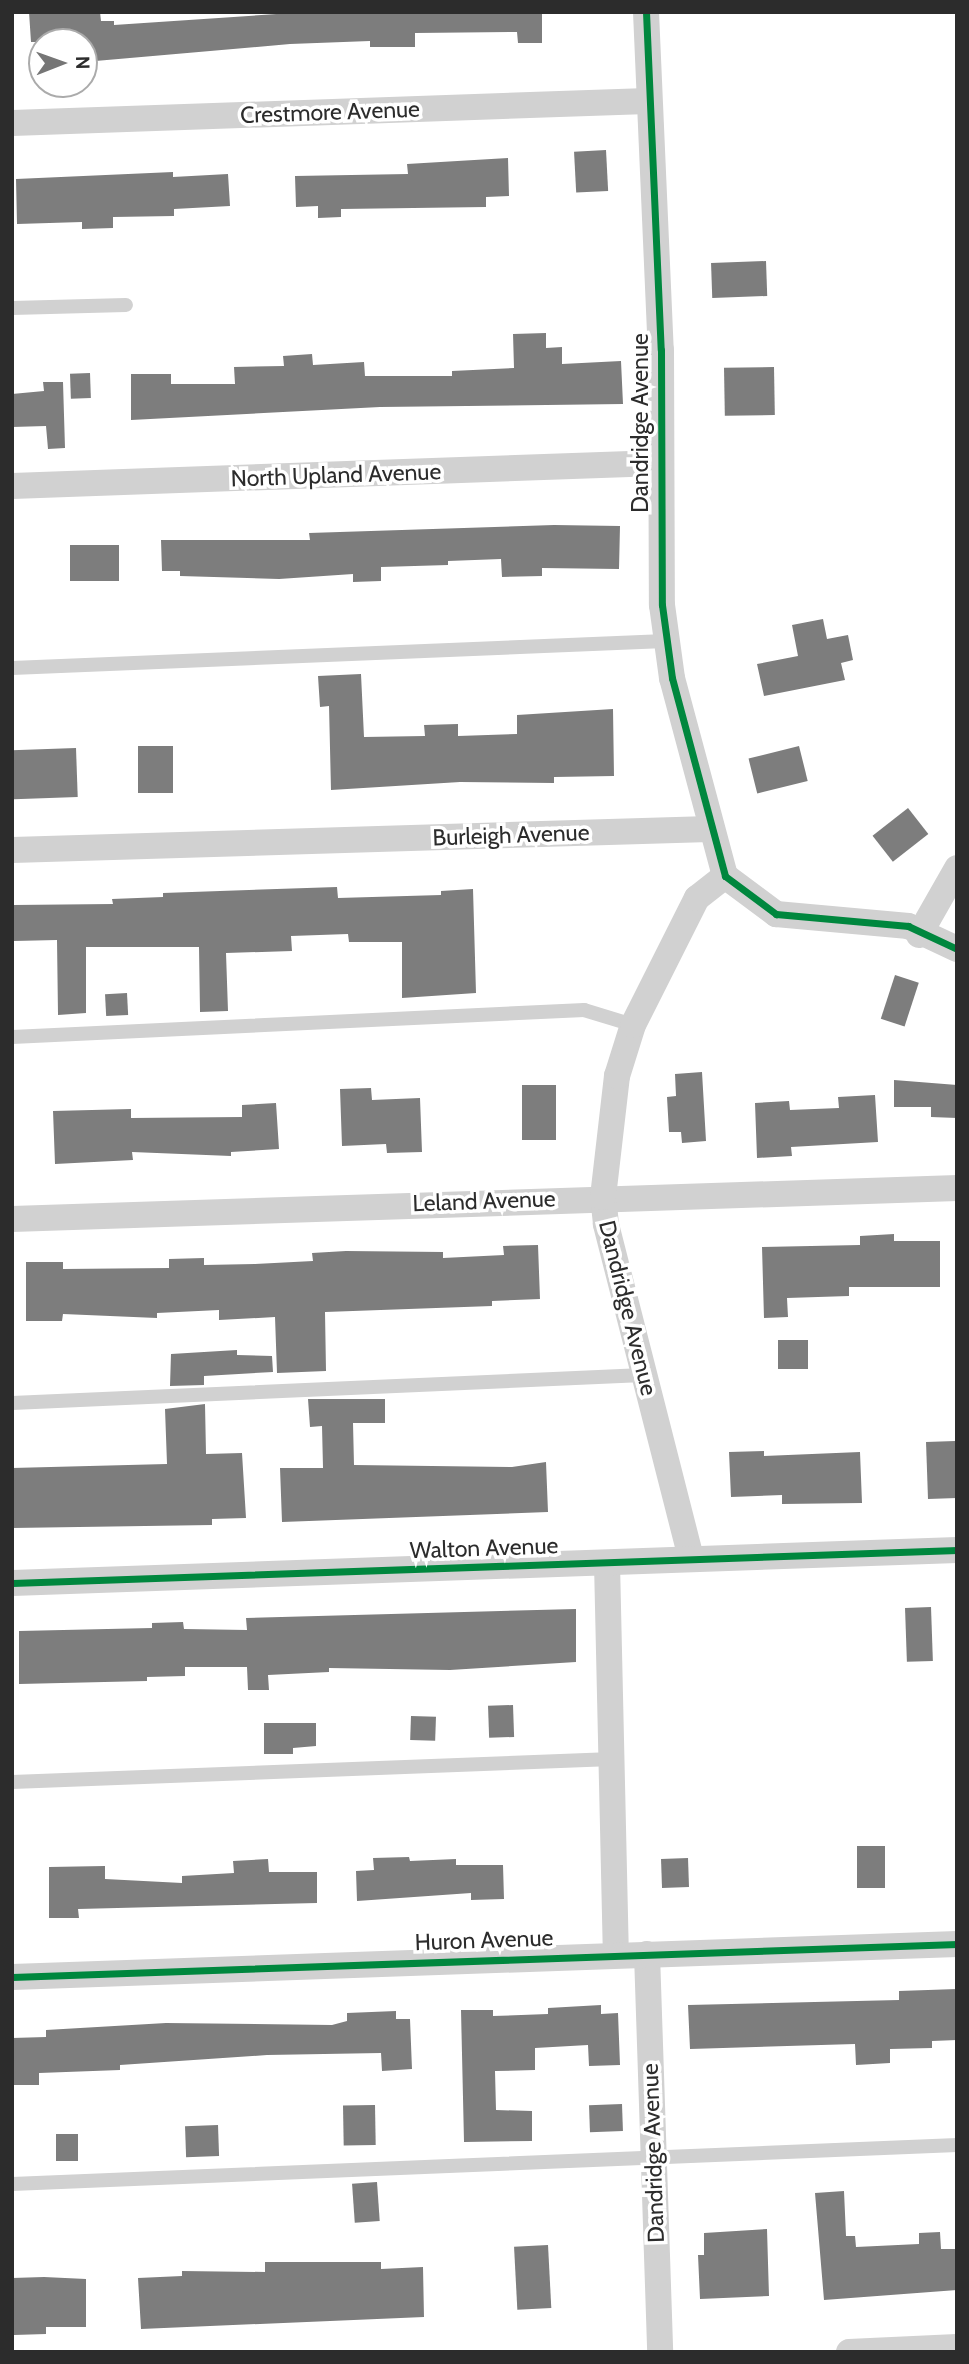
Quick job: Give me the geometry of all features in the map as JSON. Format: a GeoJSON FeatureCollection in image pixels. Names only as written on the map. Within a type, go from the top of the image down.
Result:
{"type":"FeatureCollection","features":[{"type":"Feature","properties":{"kind":"street","name":"Dandridge Avenue"},"geometry":{"type":"LineString","coordinates":[[646,12],[661,350],[659,463],[665,641],[710,829]]}},
{"type":"Feature","properties":{"kind":"street","name":"Crestmore Avenue"},"geometry":{"type":"LineString","coordinates":[[12,123],[648,101]]}},
{"type":"Feature","properties":{"kind":"street","name":"North Upland Avenue"},"geometry":{"type":"LineString","coordinates":[[12,486],[659,463]]}},
{"type":"Feature","properties":{"kind":"street","name":"Burleigh Avenue"},"geometry":{"type":"LineString","coordinates":[[12,850],[710,829]]}},
{"type":"Feature","properties":{"kind":"street"},"geometry":{"type":"LineString","coordinates":[[710,829],[725,876],[776,914],[908,926],[919,934],[957,949]]}},
{"type":"Feature","properties":{"kind":"street"},"geometry":{"type":"LineString","coordinates":[[919,934],[957,868]]}},
{"type":"Feature","properties":{"kind":"street","name":"Dandridge Avenue"},"geometry":{"type":"LineString","coordinates":[[691,1558],[606,1224],[603,1197],[617,1076],[633,1025],[697,898],[725,876]]}},
{"type":"Feature","properties":{"kind":"street","name":"Leland Avenue"},"geometry":{"type":"LineString","coordinates":[[12,1219],[603,1197],[957,1188]]}},
{"type":"Feature","properties":{"kind":"street","name":"Walton Avenue"},"geometry":{"type":"LineString","coordinates":[[12,1583],[957,1550]]}},
{"type":"Feature","properties":{"kind":"street"},"geometry":{"type":"LineString","coordinates":[[607,1563],[616,1955]]}},
{"type":"Feature","properties":{"kind":"street","name":"Huron Avenue"},"geometry":{"type":"LineString","coordinates":[[12,1977],[957,1944]]}},
{"type":"Feature","properties":{"kind":"street","name":"Dandridge Avenue"},"geometry":{"type":"LineString","coordinates":[[648,1954],[660,2352]]}},
{"type":"Feature","properties":{"kind":"street"},"geometry":{"type":"LineString","coordinates":[[849,2352],[957,2347]]}},
{"type":"Feature","properties":{"kind":"lane"},"geometry":{"type":"LineString","coordinates":[[12,308],[126,305]]}},
{"type":"Feature","properties":{"kind":"lane"},"geometry":{"type":"LineString","coordinates":[[12,668],[665,641]]}},
{"type":"Feature","properties":{"kind":"lane"},"geometry":{"type":"LineString","coordinates":[[12,1037],[584,1010],[633,1025]]}},
{"type":"Feature","properties":{"kind":"lane"},"geometry":{"type":"LineString","coordinates":[[12,1403],[643,1375]]}},
{"type":"Feature","properties":{"kind":"lane"},"geometry":{"type":"LineString","coordinates":[[12,1782],[613,1759]]}},
{"type":"Feature","properties":{"kind":"lane"},"geometry":{"type":"LineString","coordinates":[[12,2184],[957,2145]]}},
{"type":"Feature","properties":{"kind":"building"},"geometry":{"type":"Polygon","coordinates":[[[29,12],[100,12],[101,21],[114,21],[114,25],[306,12],[542,12],[542,43],[518,43],[517,32],[415,33],[415,47],[370,47],[370,41],[290,44],[98,61],[98,28],[30,28],[29,12]]]}},
{"type":"Feature","properties":{"kind":"building"},"geometry":{"type":"Polygon","coordinates":[[[606,150],[608,191],[576,193],[574,152],[606,150]]]}},
{"type":"Feature","properties":{"kind":"building"},"geometry":{"type":"Polygon","coordinates":[[[508,158],[509,196],[486,197],[486,207],[341,209],[341,217],[318,218],[318,206],[296,207],[295,176],[408,174],[407,164],[508,158]]]}},
{"type":"Feature","properties":{"kind":"building"},"geometry":{"type":"Polygon","coordinates":[[[173,172],[173,177],[228,174],[230,206],[174,209],[174,216],[113,217],[113,228],[82,229],[82,222],[17,224],[16,179],[173,172]]]}},
{"type":"Feature","properties":{"kind":"building"},"geometry":{"type":"Polygon","coordinates":[[[766,261],[767,296],[712,298],[711,263],[766,261]]]}},
{"type":"Feature","properties":{"kind":"building"},"geometry":{"type":"Polygon","coordinates":[[[546,333],[546,348],[562,347],[562,364],[621,361],[623,404],[380,407],[131,420],[131,374],[171,374],[171,384],[235,384],[234,367],[284,366],[283,356],[312,354],[313,365],[364,362],[365,376],[452,376],[452,371],[514,368],[513,334],[546,333]]]}},
{"type":"Feature","properties":{"kind":"building"},"geometry":{"type":"Polygon","coordinates":[[[774,367],[775,415],[725,416],[724,368],[774,367]]]}},
{"type":"Feature","properties":{"kind":"building"},"geometry":{"type":"Polygon","coordinates":[[[90,373],[91,398],[71,399],[70,374],[90,373]]]}},
{"type":"Feature","properties":{"kind":"building"},"geometry":{"type":"Polygon","coordinates":[[[43,382],[63,382],[65,448],[48,449],[46,426],[12,427],[12,394],[44,391],[43,382]]]}},
{"type":"Feature","properties":{"kind":"building"},"geometry":{"type":"Polygon","coordinates":[[[554,525],[620,526],[619,569],[542,568],[542,576],[502,577],[501,559],[448,561],[448,565],[381,567],[381,581],[353,582],[353,574],[279,579],[180,576],[180,571],[162,571],[161,540],[310,540],[309,533],[554,525]]]}},
{"type":"Feature","properties":{"kind":"building"},"geometry":{"type":"Polygon","coordinates":[[[70,545],[119,545],[119,581],[70,581],[70,545]]]}},
{"type":"Feature","properties":{"kind":"building"},"geometry":{"type":"Polygon","coordinates":[[[823,619],[827,639],[848,635],[853,660],[841,663],[845,680],[764,696],[757,664],[798,656],[792,625],[823,619]]]}},
{"type":"Feature","properties":{"kind":"building"},"geometry":{"type":"Polygon","coordinates":[[[361,674],[364,737],[425,736],[424,725],[458,724],[458,736],[517,734],[517,715],[613,709],[614,776],[554,777],[554,783],[460,782],[331,790],[329,706],[320,707],[318,676],[361,674]]]}},
{"type":"Feature","properties":{"kind":"building"},"geometry":{"type":"Polygon","coordinates":[[[138,746],[173,746],[173,793],[138,793],[138,746]]]}},
{"type":"Feature","properties":{"kind":"building"},"geometry":{"type":"Polygon","coordinates":[[[799,746],[808,781],[757,794],[749,759],[799,746]]]}},
{"type":"Feature","properties":{"kind":"building"},"geometry":{"type":"Polygon","coordinates":[[[76,748],[78,797],[14,799],[12,750],[76,748]]]}},
{"type":"Feature","properties":{"kind":"building"},"geometry":{"type":"Polygon","coordinates":[[[908,808],[928,834],[893,862],[873,836],[908,808]]]}},
{"type":"Feature","properties":{"kind":"building"},"geometry":{"type":"Polygon","coordinates":[[[337,887],[338,898],[441,895],[441,891],[473,889],[476,993],[402,998],[402,942],[349,942],[348,934],[291,936],[292,951],[226,953],[228,1011],[200,1012],[199,947],[86,947],[86,1013],[58,1015],[57,940],[14,941],[13,905],[113,904],[112,899],[163,897],[163,893],[337,887]]]}},
{"type":"Feature","properties":{"kind":"building"},"geometry":{"type":"Polygon","coordinates":[[[895,975],[919,983],[905,1026],[881,1019],[895,975]]]}},
{"type":"Feature","properties":{"kind":"building"},"geometry":{"type":"Polygon","coordinates":[[[127,993],[128,1015],[106,1016],[105,994],[127,993]]]}},
{"type":"Feature","properties":{"kind":"building"},"geometry":{"type":"Polygon","coordinates":[[[702,1072],[706,1141],[682,1143],[681,1132],[669,1132],[667,1097],[676,1096],[675,1074],[702,1072]]]}},
{"type":"Feature","properties":{"kind":"building"},"geometry":{"type":"Polygon","coordinates":[[[894,1080],[957,1085],[957,1118],[931,1117],[931,1107],[894,1107],[894,1080]]]}},
{"type":"Feature","properties":{"kind":"building"},"geometry":{"type":"Polygon","coordinates":[[[522,1085],[556,1085],[556,1140],[522,1140],[522,1085]]]}},
{"type":"Feature","properties":{"kind":"building"},"geometry":{"type":"Polygon","coordinates":[[[371,1088],[372,1100],[420,1098],[422,1152],[387,1153],[386,1144],[342,1146],[340,1089],[371,1088]]]}},
{"type":"Feature","properties":{"kind":"building"},"geometry":{"type":"Polygon","coordinates":[[[875,1095],[878,1142],[791,1147],[792,1156],[757,1158],[755,1103],[789,1101],[790,1110],[839,1108],[838,1097],[875,1095]]]}},
{"type":"Feature","properties":{"kind":"building"},"geometry":{"type":"Polygon","coordinates":[[[276,1103],[279,1149],[231,1152],[231,1156],[132,1152],[133,1160],[55,1164],[53,1111],[131,1109],[131,1118],[242,1117],[242,1105],[276,1103]]]}},
{"type":"Feature","properties":{"kind":"building"},"geometry":{"type":"Polygon","coordinates":[[[894,1234],[894,1241],[940,1241],[940,1287],[849,1287],[849,1296],[787,1298],[788,1317],[764,1318],[762,1247],[860,1245],[860,1236],[894,1234]]]}},
{"type":"Feature","properties":{"kind":"building"},"geometry":{"type":"Polygon","coordinates":[[[538,1245],[540,1299],[492,1301],[492,1306],[325,1312],[326,1371],[277,1373],[275,1317],[219,1320],[219,1310],[157,1313],[157,1318],[63,1314],[62,1321],[26,1321],[26,1262],[63,1262],[63,1269],[169,1268],[169,1259],[204,1258],[204,1265],[255,1264],[313,1261],[312,1253],[346,1251],[443,1252],[443,1258],[504,1255],[503,1246],[538,1245]]]}},
{"type":"Feature","properties":{"kind":"building"},"geometry":{"type":"Polygon","coordinates":[[[778,1340],[808,1340],[808,1369],[778,1369],[778,1340]]]}},
{"type":"Feature","properties":{"kind":"building"},"geometry":{"type":"Polygon","coordinates":[[[237,1350],[237,1355],[272,1356],[273,1372],[204,1376],[204,1385],[170,1386],[171,1354],[237,1350]]]}},
{"type":"Feature","properties":{"kind":"building"},"geometry":{"type":"Polygon","coordinates":[[[308,1399],[385,1399],[385,1423],[353,1423],[354,1465],[512,1467],[546,1462],[548,1512],[282,1522],[280,1468],[323,1468],[322,1426],[310,1427],[308,1399]]]}},
{"type":"Feature","properties":{"kind":"building"},"geometry":{"type":"Polygon","coordinates":[[[205,1404],[206,1454],[242,1453],[246,1518],[212,1519],[212,1525],[12,1528],[12,1468],[167,1464],[165,1409],[205,1404]]]}},
{"type":"Feature","properties":{"kind":"building"},"geometry":{"type":"Polygon","coordinates":[[[955,1441],[957,1498],[928,1499],[926,1442],[955,1441]]]}},
{"type":"Feature","properties":{"kind":"building"},"geometry":{"type":"Polygon","coordinates":[[[764,1451],[764,1456],[860,1452],[862,1503],[782,1504],[782,1495],[731,1497],[729,1452],[764,1451]]]}},
{"type":"Feature","properties":{"kind":"building"},"geometry":{"type":"Polygon","coordinates":[[[931,1607],[933,1661],[907,1662],[905,1608],[931,1607]]]}},
{"type":"Feature","properties":{"kind":"building"},"geometry":{"type":"Polygon","coordinates":[[[576,1609],[576,1662],[450,1670],[329,1668],[329,1672],[268,1675],[269,1690],[248,1690],[247,1667],[185,1667],[185,1676],[147,1677],[147,1681],[19,1684],[19,1631],[152,1628],[152,1623],[183,1622],[184,1629],[247,1630],[246,1618],[576,1609]]]}},
{"type":"Feature","properties":{"kind":"building"},"geometry":{"type":"Polygon","coordinates":[[[513,1705],[514,1737],[489,1738],[488,1706],[513,1705]]]}},
{"type":"Feature","properties":{"kind":"building"},"geometry":{"type":"Polygon","coordinates":[[[411,1716],[436,1717],[435,1741],[410,1740],[411,1716]]]}},
{"type":"Feature","properties":{"kind":"building"},"geometry":{"type":"Polygon","coordinates":[[[264,1723],[316,1723],[316,1746],[293,1748],[293,1754],[264,1754],[264,1723]]]}},
{"type":"Feature","properties":{"kind":"building"},"geometry":{"type":"Polygon","coordinates":[[[857,1846],[885,1846],[885,1888],[857,1888],[857,1846]]]}},
{"type":"Feature","properties":{"kind":"building"},"geometry":{"type":"Polygon","coordinates":[[[409,1857],[410,1861],[456,1859],[456,1865],[503,1865],[504,1899],[471,1900],[471,1893],[357,1901],[356,1871],[374,1870],[373,1858],[409,1857]]]}},
{"type":"Feature","properties":{"kind":"building"},"geometry":{"type":"Polygon","coordinates":[[[688,1858],[689,1887],[662,1888],[661,1859],[688,1858]]]}},
{"type":"Feature","properties":{"kind":"building"},"geometry":{"type":"Polygon","coordinates":[[[268,1859],[269,1872],[317,1872],[317,1903],[78,1909],[79,1918],[49,1918],[49,1867],[105,1866],[105,1879],[182,1883],[182,1876],[234,1873],[233,1861],[268,1859]]]}},
{"type":"Feature","properties":{"kind":"building"},"geometry":{"type":"Polygon","coordinates":[[[957,1989],[957,2040],[932,2041],[932,2048],[890,2049],[890,2063],[856,2065],[855,2044],[690,2049],[688,2005],[899,2000],[899,1991],[957,1989]]]}},
{"type":"Feature","properties":{"kind":"building"},"geometry":{"type":"Polygon","coordinates":[[[601,2005],[601,2014],[618,2013],[620,2065],[589,2066],[588,2045],[535,2048],[535,2070],[495,2071],[496,2110],[532,2111],[532,2141],[464,2142],[461,2010],[493,2010],[493,2016],[548,2014],[548,2008],[601,2005]]]}},
{"type":"Feature","properties":{"kind":"building"},"geometry":{"type":"Polygon","coordinates":[[[396,2011],[396,2019],[410,2019],[412,2069],[382,2071],[381,2053],[267,2055],[120,2065],[120,2070],[39,2073],[39,2085],[12,2085],[12,2038],[46,2037],[46,2030],[166,2023],[332,2025],[347,2021],[347,2013],[396,2011]]]}},
{"type":"Feature","properties":{"kind":"building"},"geometry":{"type":"Polygon","coordinates":[[[622,2104],[623,2131],[590,2132],[589,2105],[622,2104]]]}},
{"type":"Feature","properties":{"kind":"building"},"geometry":{"type":"Polygon","coordinates":[[[375,2105],[376,2145],[344,2146],[343,2106],[375,2105]]]}},
{"type":"Feature","properties":{"kind":"building"},"geometry":{"type":"Polygon","coordinates":[[[218,2125],[219,2156],[186,2157],[185,2126],[218,2125]]]}},
{"type":"Feature","properties":{"kind":"building"},"geometry":{"type":"Polygon","coordinates":[[[56,2134],[78,2134],[78,2161],[56,2161],[56,2134]]]}},
{"type":"Feature","properties":{"kind":"building"},"geometry":{"type":"Polygon","coordinates":[[[377,2182],[380,2221],[355,2223],[352,2184],[377,2182]]]}},
{"type":"Feature","properties":{"kind":"building"},"geometry":{"type":"Polygon","coordinates":[[[844,2191],[846,2236],[855,2236],[856,2247],[919,2244],[919,2233],[940,2232],[941,2249],[957,2249],[957,2290],[824,2300],[815,2193],[844,2191]]]}},
{"type":"Feature","properties":{"kind":"building"},"geometry":{"type":"Polygon","coordinates":[[[767,2229],[769,2296],[700,2299],[698,2255],[704,2255],[704,2233],[767,2229]]]}},
{"type":"Feature","properties":{"kind":"building"},"geometry":{"type":"Polygon","coordinates":[[[548,2245],[551,2308],[517,2310],[514,2247],[548,2245]]]}},
{"type":"Feature","properties":{"kind":"building"},"geometry":{"type":"Polygon","coordinates":[[[265,2262],[381,2262],[381,2269],[423,2267],[424,2317],[141,2329],[138,2278],[182,2276],[182,2271],[265,2272],[265,2262]]]}},
{"type":"Feature","properties":{"kind":"building"},"geometry":{"type":"Polygon","coordinates":[[[12,2278],[86,2279],[86,2327],[46,2327],[46,2334],[14,2335],[12,2278]]]}},
{"type":"Feature","properties":{"kind":"cycle path"},"geometry":{"type":"LineString","coordinates":[[646,12],[661,350],[662,605],[672,678],[725,876],[776,914],[908,926],[957,949]]}},
{"type":"Feature","properties":{"kind":"cycle path"},"geometry":{"type":"LineString","coordinates":[[12,1583],[957,1550]]}},
{"type":"Feature","properties":{"kind":"cycle path"},"geometry":{"type":"LineString","coordinates":[[12,1977],[957,1944]]}}]}
